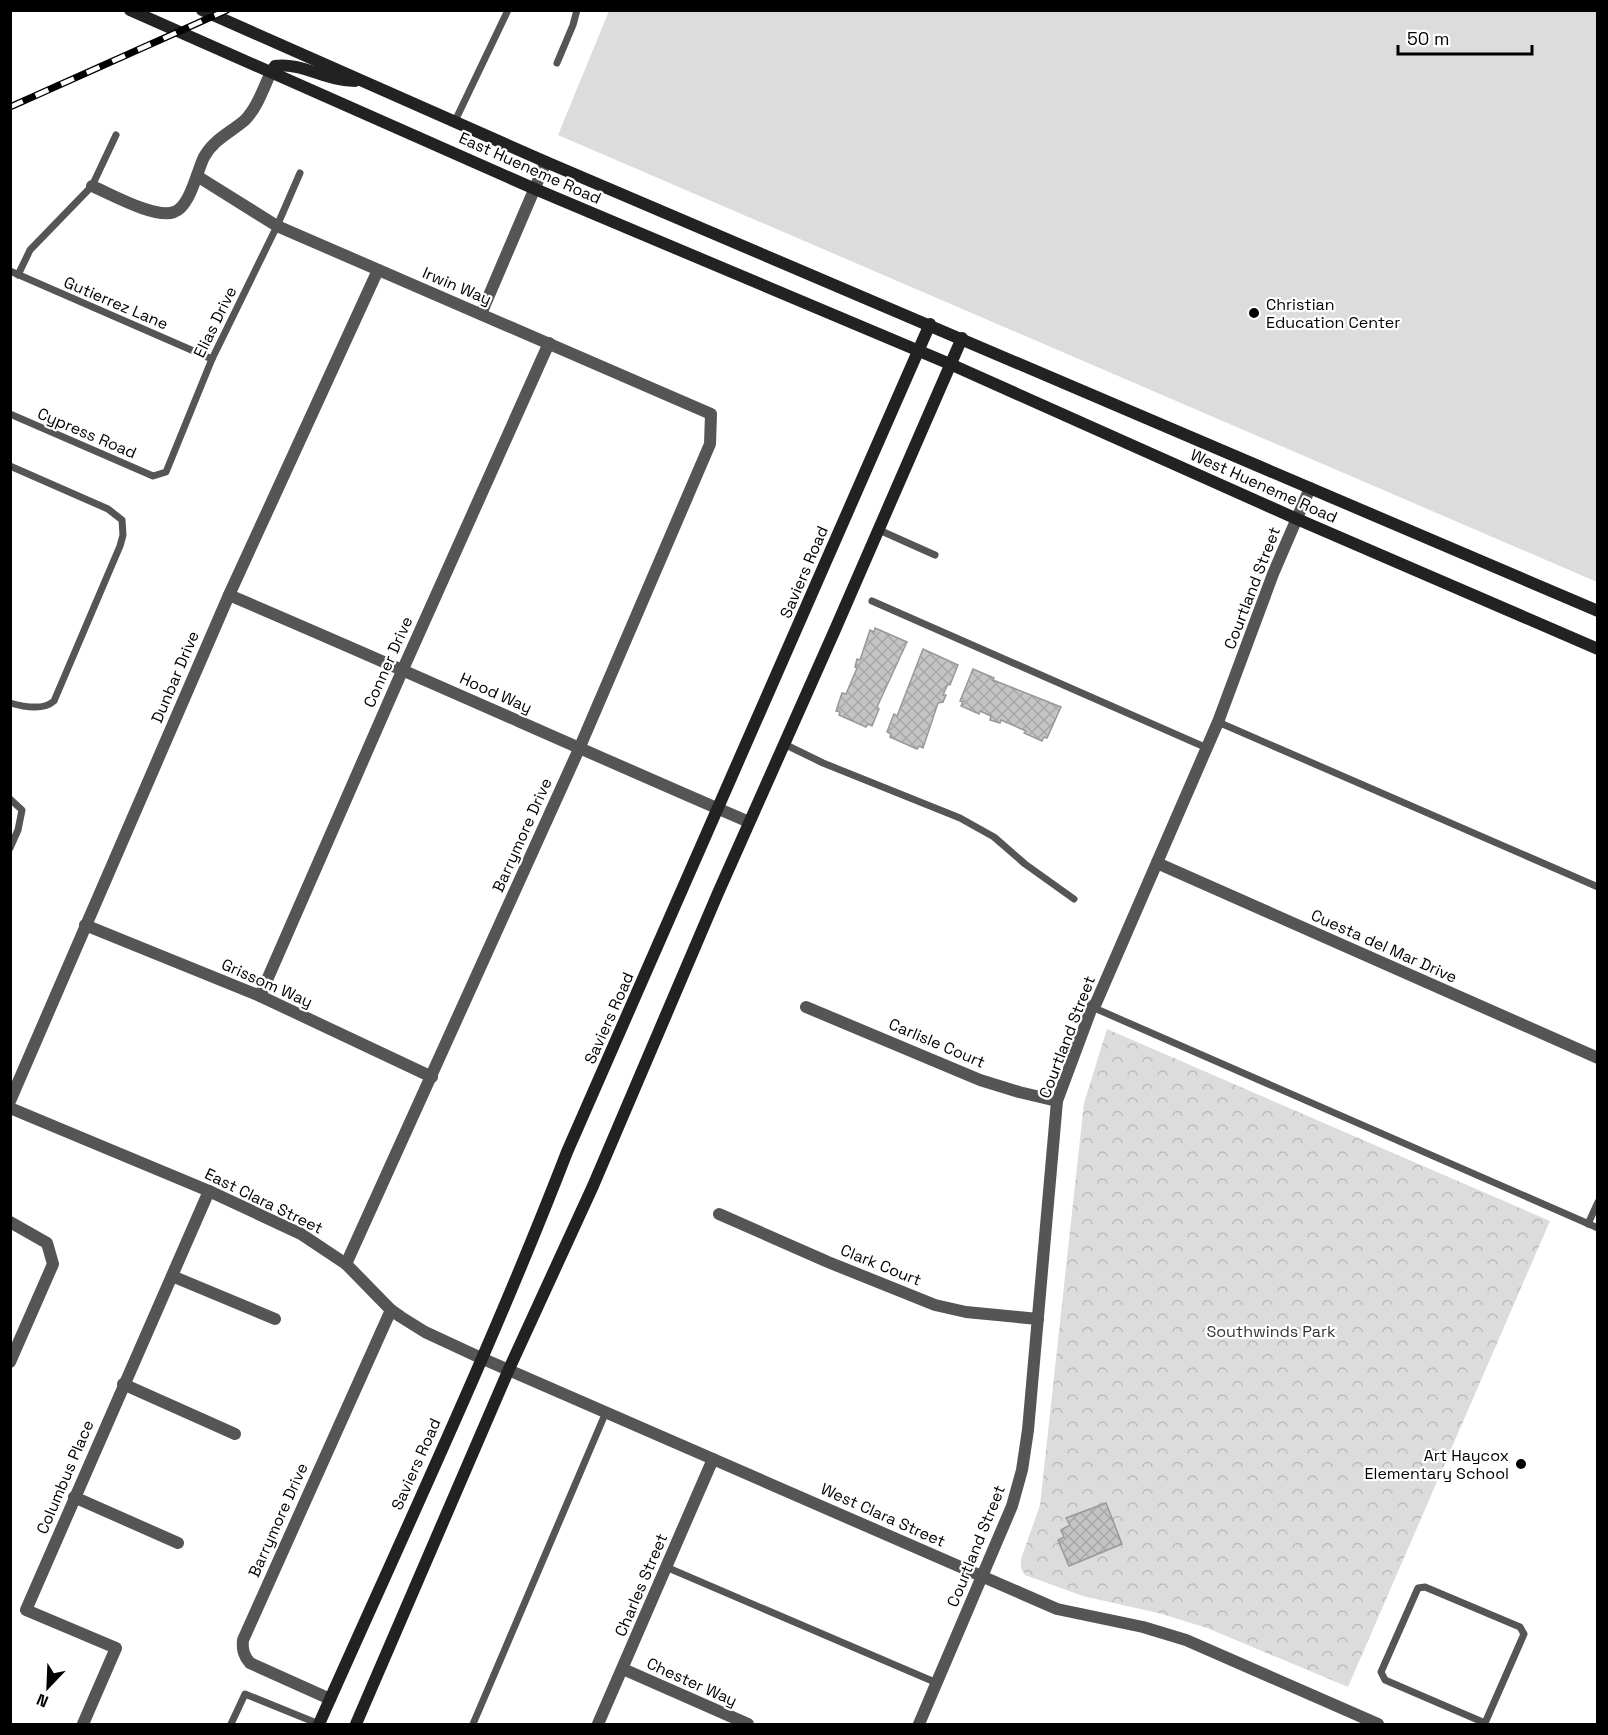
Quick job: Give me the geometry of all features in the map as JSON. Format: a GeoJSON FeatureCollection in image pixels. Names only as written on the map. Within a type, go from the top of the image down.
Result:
{"type":"FeatureCollection","features":[{"type":"Feature","properties":{"kind":"main road","name":"East Hueneme Road"},"geometry":{"type":"LineString","coordinates":[[130,10],[535,189],[918,351]]}},
{"type":"Feature","properties":{"kind":"main road","name":"East Hueneme Road"},"geometry":{"type":"LineString","coordinates":[[202,10],[546,162],[930,324]]}},
{"type":"Feature","properties":{"kind":"main road"},"geometry":{"type":"LineString","coordinates":[[272,72],[275,66],[292,65],[335,80],[362,81]]}},
{"type":"Feature","properties":{"kind":"main road","name":"West Hueneme Road"},"geometry":{"type":"LineString","coordinates":[[930,324],[1598,611]]}},
{"type":"Feature","properties":{"kind":"main road","name":"Saviers Road"},"geometry":{"type":"LineString","coordinates":[[319,1724],[481,1358],[542,1217],[567,1152],[930,324]]}},
{"type":"Feature","properties":{"kind":"main road"},"geometry":{"type":"LineString","coordinates":[[356,1725],[509,1369],[592,1186],[962,338]]}},
{"type":"Feature","properties":{"kind":"main road","name":"West Hueneme Road"},"geometry":{"type":"LineString","coordinates":[[918,351],[1598,649]]}},
{"type":"Feature","properties":{"kind":"street"},"geometry":{"type":"LineString","coordinates":[[92,186],[150,211],[167,214],[179,210],[184,204],[204,157],[219,138],[245,120],[272,72]]}},
{"type":"Feature","properties":{"kind":"street"},"geometry":{"type":"LineString","coordinates":[[481,314],[546,162]]}},
{"type":"Feature","properties":{"kind":"street","name":"Irwin Way"},"geometry":{"type":"LineString","coordinates":[[197,176],[277,226],[711,414]]}},
{"type":"Feature","properties":{"kind":"street","name":"Dunbar Drive"},"geometry":{"type":"LineString","coordinates":[[10,1101],[228,595],[378,270]]}},
{"type":"Feature","properties":{"kind":"street","name":"Conner Drive"},"geometry":{"type":"LineString","coordinates":[[261,996],[402,669],[549,343]]}},
{"type":"Feature","properties":{"kind":"street","name":"Barrymore Drive"},"geometry":{"type":"LineString","coordinates":[[346,1264],[579,749],[710,444],[711,414]]}},
{"type":"Feature","properties":{"kind":"street","name":"Courtland Street"},"geometry":{"type":"LineString","coordinates":[[919,1725],[1012,1506],[1022,1470],[1028,1430],[1057,1101],[1092,1007],[1218,722],[1273,574],[1310,488]]}},
{"type":"Feature","properties":{"kind":"street","name":"Hood Way"},"geometry":{"type":"LineString","coordinates":[[228,595],[749,822]]}},
{"type":"Feature","properties":{"kind":"street","name":"Cuesta del Mar Drive"},"geometry":{"type":"LineString","coordinates":[[1157,863],[1598,1058]]}},
{"type":"Feature","properties":{"kind":"street","name":"Grissom Way"},"geometry":{"type":"LineString","coordinates":[[86,925],[261,996],[432,1077]]}},
{"type":"Feature","properties":{"kind":"street","name":"Carlisle Court"},"geometry":{"type":"LineString","coordinates":[[806,1007],[980,1080],[1057,1101]]}},
{"type":"Feature","properties":{"kind":"street","name":"East Clara Street"},"geometry":{"type":"LineString","coordinates":[[10,1108],[209,1191],[301,1234],[346,1264],[392,1310],[426,1332],[481,1358]]}},
{"type":"Feature","properties":{"kind":"street","name":"Columbus Place"},"geometry":{"type":"LineString","coordinates":[[83,1725],[116,1648],[26,1610],[209,1191]]}},
{"type":"Feature","properties":{"kind":"street","name":"Clark Court"},"geometry":{"type":"LineString","coordinates":[[719,1214],[828,1262],[935,1305],[966,1312],[1038,1319]]}},
{"type":"Feature","properties":{"kind":"street"},"geometry":{"type":"LineString","coordinates":[[10,1222],[47,1243],[53,1264],[10,1362]]}},
{"type":"Feature","properties":{"kind":"street"},"geometry":{"type":"LineString","coordinates":[[172,1276],[275,1319]]}},
{"type":"Feature","properties":{"kind":"street","name":"Barrymore Drive"},"geometry":{"type":"LineString","coordinates":[[330,1699],[250,1663],[242,1648],[243,1640],[296,1518],[392,1310]]}},
{"type":"Feature","properties":{"kind":"street","name":"West Clara Street"},"geometry":{"type":"LineString","coordinates":[[481,1358],[1057,1609],[1143,1627],[1186,1640],[1355,1720],[1378,1725]]}},
{"type":"Feature","properties":{"kind":"street"},"geometry":{"type":"LineString","coordinates":[[123,1384],[234,1434]]}},
{"type":"Feature","properties":{"kind":"street","name":"Charles Street"},"geometry":{"type":"LineString","coordinates":[[598,1725],[713,1459]]}},
{"type":"Feature","properties":{"kind":"street"},"geometry":{"type":"LineString","coordinates":[[74,1497],[178,1543]]}},
{"type":"Feature","properties":{"kind":"street","name":"Chester Way"},"geometry":{"type":"LineString","coordinates":[[622,1669],[748,1725]]}},
{"type":"Feature","properties":{"kind":"lane"},"geometry":{"type":"LineString","coordinates":[[455,121],[508,10]]}},
{"type":"Feature","properties":{"kind":"lane"},"geometry":{"type":"LineString","coordinates":[[557,63],[577,10]]}},
{"type":"Feature","properties":{"kind":"lane"},"geometry":{"type":"LineString","coordinates":[[18,275],[30,250],[92,186],[116,135]]}},
{"type":"Feature","properties":{"kind":"lane","name":"Elias Drive"},"geometry":{"type":"LineString","coordinates":[[153,476],[166,472],[212,358],[277,226],[300,173]]}},
{"type":"Feature","properties":{"kind":"lane","name":"Gutierrez Lane"},"geometry":{"type":"LineString","coordinates":[[10,272],[212,358]]}},
{"type":"Feature","properties":{"kind":"lane","name":"Cypress Road"},"geometry":{"type":"LineString","coordinates":[[10,414],[153,476]]}},
{"type":"Feature","properties":{"kind":"lane"},"geometry":{"type":"LineString","coordinates":[[10,466],[108,509],[122,520],[123,535],[54,701],[49,705],[33,707],[10,703]]}},
{"type":"Feature","properties":{"kind":"lane"},"geometry":{"type":"LineString","coordinates":[[879,530],[935,555]]}},
{"type":"Feature","properties":{"kind":"lane"},"geometry":{"type":"LineString","coordinates":[[872,601],[1207,748]]}},
{"type":"Feature","properties":{"kind":"lane"},"geometry":{"type":"LineString","coordinates":[[1218,722],[1598,887]]}},
{"type":"Feature","properties":{"kind":"lane"},"geometry":{"type":"LineString","coordinates":[[784,744],[824,763],[960,818],[994,837],[1025,864],[1074,900]]}},
{"type":"Feature","properties":{"kind":"lane"},"geometry":{"type":"LineString","coordinates":[[10,799],[22,810],[18,830],[10,848]]}},
{"type":"Feature","properties":{"kind":"lane"},"geometry":{"type":"LineString","coordinates":[[1092,1007],[1598,1228]]}},
{"type":"Feature","properties":{"kind":"lane"},"geometry":{"type":"LineString","coordinates":[[1588,1224],[1598,1202]]}},
{"type":"Feature","properties":{"kind":"lane"},"geometry":{"type":"LineString","coordinates":[[473,1725],[606,1412]]}},
{"type":"Feature","properties":{"kind":"lane"},"geometry":{"type":"LineString","coordinates":[[666,1567],[937,1683]]}},
{"type":"Feature","properties":{"kind":"lane"},"geometry":{"type":"LineString","coordinates":[[1425,1587],[1520,1627],[1524,1634],[1485,1724],[1385,1680],[1381,1672],[1418,1588],[1425,1587]]}},
{"type":"Feature","properties":{"kind":"lane"},"geometry":{"type":"LineString","coordinates":[[231,1725],[245,1694],[319,1724]]}},
{"type":"Feature","properties":{"kind":"green space"},"geometry":{"type":"Polygon","coordinates":[[[609,11],[1597,11],[1597,582],[558,135],[609,11]]]}},
{"type":"Feature","properties":{"kind":"green space","name":"Southwinds Park"},"geometry":{"type":"Polygon","coordinates":[[[1107,1029],[1550,1221],[1348,1687],[1207,1628],[1162,1614],[1083,1596],[1025,1575],[1021,1568],[1021,1559],[1040,1505],[1084,1103],[1107,1029]]]}},
{"type":"Feature","properties":{"kind":"building"},"geometry":{"type":"Polygon","coordinates":[[[875,628],[907,642],[877,707],[879,709],[872,726],[868,724],[866,727],[839,715],[840,712],[836,711],[842,693],[846,694],[857,668],[855,667],[857,659],[860,660],[870,630],[874,632],[875,628]]]}},
{"type":"Feature","properties":{"kind":"building"},"geometry":{"type":"Polygon","coordinates":[[[923,649],[958,665],[943,695],[946,695],[943,702],[938,703],[923,748],[919,746],[917,749],[890,737],[891,734],[887,732],[894,714],[897,716],[923,649]]]}},
{"type":"Feature","properties":{"kind":"building"},"geometry":{"type":"Polygon","coordinates":[[[973,669],[994,678],[993,680],[1061,707],[1047,738],[1044,737],[1042,741],[1001,720],[1000,723],[990,720],[991,716],[980,711],[979,714],[961,706],[963,702],[960,701],[973,669]]]}},
{"type":"Feature","properties":{"kind":"building"},"geometry":{"type":"Polygon","coordinates":[[[1106,1503],[1122,1544],[1069,1566],[1058,1540],[1064,1537],[1061,1530],[1070,1525],[1066,1518],[1106,1503]]]}},
{"type":"Feature","properties":{"kind":"railway"},"geometry":{"type":"LineString","coordinates":[[10,107],[227,10]]}},
{"type":"Feature","properties":{"kind":"place","name":"Christian Education Center"},"geometry":{"type":"Point","coordinates":[1254,313]}},
{"type":"Feature","properties":{"kind":"place","name":"Art Haycox Elementary School"},"geometry":{"type":"Point","coordinates":[1521,1464]}}]}
